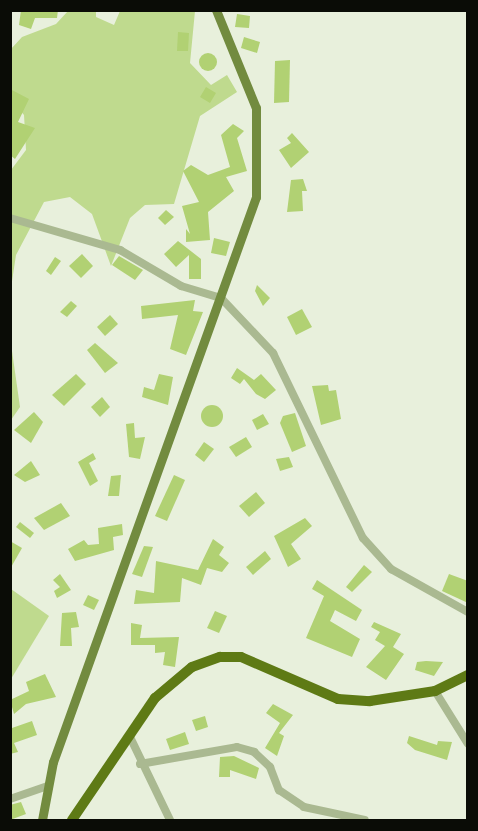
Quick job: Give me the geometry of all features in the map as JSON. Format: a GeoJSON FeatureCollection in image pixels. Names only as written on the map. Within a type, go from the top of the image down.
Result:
{"type":"FeatureCollection","features":[{"type":"Feature","properties":{"kind":"highway"},"geometry":{"type":"LineString","coordinates":[[72,820],[131,739],[167,684],[220,657],[241,657],[338,699],[406,699],[435,691],[468,675]]}},
{"type":"Feature","properties":{"kind":"main road"},"geometry":{"type":"LineString","coordinates":[[42,820],[47,786],[252,211],[260,156],[251,85],[216,10]]}},
{"type":"Feature","properties":{"kind":"street"},"geometry":{"type":"LineString","coordinates":[[10,219],[120,250],[181,286],[221,298],[273,353],[363,538],[391,569],[468,612]]}},
{"type":"Feature","properties":{"kind":"street"},"geometry":{"type":"LineString","coordinates":[[435,691],[468,744]]}},
{"type":"Feature","properties":{"kind":"street"},"geometry":{"type":"LineString","coordinates":[[131,739],[140,764],[170,820]]}},
{"type":"Feature","properties":{"kind":"street"},"geometry":{"type":"LineString","coordinates":[[140,764],[237,747],[254,752],[270,767],[279,790],[304,807],[365,820]]}},
{"type":"Feature","properties":{"kind":"street"},"geometry":{"type":"LineString","coordinates":[[10,799],[47,786]]}},
{"type":"Feature","properties":{"kind":"green space"},"geometry":{"type":"Polygon","coordinates":[[[68,11],[96,11],[96,17],[114,25],[120,11],[195,11],[190,63],[211,85],[227,75],[237,92],[200,116],[174,204],[145,205],[130,218],[111,266],[92,214],[70,197],[44,202],[16,255],[11,288],[11,170],[26,150],[24,115],[11,100],[11,49],[22,37],[56,24],[68,11]]]}},
{"type":"Feature","properties":{"kind":"green space"},"geometry":{"type":"Polygon","coordinates":[[[10,337],[20,407],[11,420],[10,420],[10,337]]]}},
{"type":"Feature","properties":{"kind":"green space"},"geometry":{"type":"Polygon","coordinates":[[[11,589],[49,616],[11,679],[11,589]]]}},
{"type":"Feature","properties":{"kind":"building"},"geometry":{"type":"Polygon","coordinates":[[[21,10],[58,10],[57,18],[35,18],[31,29],[19,25],[21,10]]]}},
{"type":"Feature","properties":{"kind":"building"},"geometry":{"type":"Polygon","coordinates":[[[237,14],[250,16],[249,28],[235,27],[237,14]]]}},
{"type":"Feature","properties":{"kind":"building"},"geometry":{"type":"Polygon","coordinates":[[[178,32],[189,33],[188,51],[177,51],[178,32]]]}},
{"type":"Feature","properties":{"kind":"building"},"geometry":{"type":"Polygon","coordinates":[[[244,37],[260,42],[257,53],[241,48],[244,37]]]}},
{"type":"Feature","properties":{"kind":"building"},"geometry":{"type":"Polygon","coordinates":[[[204,53],[212,53],[217,58],[215,69],[204,71],[199,66],[199,58],[204,53]]]}},
{"type":"Feature","properties":{"kind":"building"},"geometry":{"type":"Polygon","coordinates":[[[290,60],[289,102],[274,103],[275,61],[290,60]]]}},
{"type":"Feature","properties":{"kind":"building"},"geometry":{"type":"Polygon","coordinates":[[[206,87],[216,93],[210,103],[200,97],[206,87]]]}},
{"type":"Feature","properties":{"kind":"building"},"geometry":{"type":"Polygon","coordinates":[[[10,89],[29,99],[18,122],[35,128],[15,159],[10,155],[10,89]]]}},
{"type":"Feature","properties":{"kind":"building"},"geometry":{"type":"Polygon","coordinates":[[[233,124],[244,131],[237,138],[247,171],[226,177],[234,191],[208,212],[210,240],[186,242],[186,229],[190,234],[182,206],[199,202],[183,171],[191,165],[208,175],[230,167],[221,135],[233,124]]]}},
{"type":"Feature","properties":{"kind":"building"},"geometry":{"type":"Polygon","coordinates":[[[292,133],[309,152],[291,168],[279,150],[291,143],[287,138],[292,133]]]}},
{"type":"Feature","properties":{"kind":"building"},"geometry":{"type":"Polygon","coordinates":[[[303,179],[307,191],[302,191],[303,211],[287,212],[291,180],[303,179]]]}},
{"type":"Feature","properties":{"kind":"building"},"geometry":{"type":"Polygon","coordinates":[[[166,210],[174,217],[165,225],[158,218],[166,210]]]}},
{"type":"Feature","properties":{"kind":"building"},"geometry":{"type":"Polygon","coordinates":[[[214,238],[230,242],[226,256],[211,253],[214,238]]]}},
{"type":"Feature","properties":{"kind":"building"},"geometry":{"type":"Polygon","coordinates":[[[178,241],[201,259],[201,279],[189,279],[189,255],[176,267],[164,254],[178,241]]]}},
{"type":"Feature","properties":{"kind":"building"},"geometry":{"type":"Polygon","coordinates":[[[82,254],[93,266],[81,278],[69,266],[82,254]]]}},
{"type":"Feature","properties":{"kind":"building"},"geometry":{"type":"Polygon","coordinates":[[[119,256],[143,270],[135,280],[112,265],[119,256]]]}},
{"type":"Feature","properties":{"kind":"building"},"geometry":{"type":"Polygon","coordinates":[[[55,257],[61,261],[51,275],[46,271],[55,257]]]}},
{"type":"Feature","properties":{"kind":"building"},"geometry":{"type":"Polygon","coordinates":[[[257,285],[270,298],[263,306],[255,291],[257,285]]]}},
{"type":"Feature","properties":{"kind":"building"},"geometry":{"type":"Polygon","coordinates":[[[195,300],[193,311],[203,312],[186,355],[170,349],[178,315],[142,319],[141,306],[195,300]]]}},
{"type":"Feature","properties":{"kind":"building"},"geometry":{"type":"Polygon","coordinates":[[[71,301],[77,306],[67,317],[60,312],[71,301]]]}},
{"type":"Feature","properties":{"kind":"building"},"geometry":{"type":"Polygon","coordinates":[[[302,309],[312,327],[296,335],[287,317],[302,309]]]}},
{"type":"Feature","properties":{"kind":"building"},"geometry":{"type":"Polygon","coordinates":[[[110,315],[118,324],[105,336],[97,327],[110,315]]]}},
{"type":"Feature","properties":{"kind":"building"},"geometry":{"type":"Polygon","coordinates":[[[95,343],[118,363],[105,373],[87,350],[95,343]]]}},
{"type":"Feature","properties":{"kind":"building"},"geometry":{"type":"Polygon","coordinates":[[[237,368],[254,380],[261,374],[276,390],[265,399],[256,394],[244,379],[240,384],[231,378],[237,368]]]}},
{"type":"Feature","properties":{"kind":"building"},"geometry":{"type":"Polygon","coordinates":[[[76,374],[86,384],[64,406],[52,395],[76,374]]]}},
{"type":"Feature","properties":{"kind":"building"},"geometry":{"type":"Polygon","coordinates":[[[159,374],[173,377],[168,405],[142,397],[144,387],[154,390],[159,374]]]}},
{"type":"Feature","properties":{"kind":"building"},"geometry":{"type":"Polygon","coordinates":[[[328,385],[329,391],[336,390],[341,419],[321,425],[312,386],[328,385]]]}},
{"type":"Feature","properties":{"kind":"building"},"geometry":{"type":"Polygon","coordinates":[[[102,397],[110,407],[100,417],[91,407],[102,397]]]}},
{"type":"Feature","properties":{"kind":"building"},"geometry":{"type":"Polygon","coordinates":[[[212,405],[220,408],[223,416],[220,424],[212,427],[204,424],[201,416],[204,408],[212,405]]]}},
{"type":"Feature","properties":{"kind":"building"},"geometry":{"type":"Polygon","coordinates":[[[34,412],[43,422],[31,443],[14,430],[34,412]]]}},
{"type":"Feature","properties":{"kind":"building"},"geometry":{"type":"Polygon","coordinates":[[[295,413],[306,446],[292,452],[280,423],[283,416],[295,413]]]}},
{"type":"Feature","properties":{"kind":"building"},"geometry":{"type":"Polygon","coordinates":[[[263,414],[269,424],[257,430],[252,420],[263,414]]]}},
{"type":"Feature","properties":{"kind":"building"},"geometry":{"type":"Polygon","coordinates":[[[134,423],[135,438],[145,437],[140,459],[129,457],[126,424],[134,423]]]}},
{"type":"Feature","properties":{"kind":"building"},"geometry":{"type":"Polygon","coordinates":[[[246,437],[252,447],[236,457],[229,447],[246,437]]]}},
{"type":"Feature","properties":{"kind":"building"},"geometry":{"type":"Polygon","coordinates":[[[204,442],[214,449],[204,462],[195,455],[204,442]]]}},
{"type":"Feature","properties":{"kind":"building"},"geometry":{"type":"Polygon","coordinates":[[[93,453],[96,459],[89,463],[98,481],[90,486],[78,462],[93,453]]]}},
{"type":"Feature","properties":{"kind":"building"},"geometry":{"type":"Polygon","coordinates":[[[289,457],[293,467],[280,471],[276,459],[289,457]]]}},
{"type":"Feature","properties":{"kind":"building"},"geometry":{"type":"Polygon","coordinates":[[[31,461],[40,475],[25,482],[14,475],[31,461]]]}},
{"type":"Feature","properties":{"kind":"building"},"geometry":{"type":"Polygon","coordinates":[[[121,475],[119,496],[108,496],[111,476],[121,475]]]}},
{"type":"Feature","properties":{"kind":"building"},"geometry":{"type":"Polygon","coordinates":[[[174,475],[185,480],[167,521],[155,516],[174,475]]]}},
{"type":"Feature","properties":{"kind":"building"},"geometry":{"type":"Polygon","coordinates":[[[256,492],[265,503],[249,517],[239,506],[256,492]]]}},
{"type":"Feature","properties":{"kind":"building"},"geometry":{"type":"Polygon","coordinates":[[[61,503],[70,516],[44,530],[34,518],[61,503]]]}},
{"type":"Feature","properties":{"kind":"building"},"geometry":{"type":"Polygon","coordinates":[[[305,518],[312,526],[291,544],[301,559],[288,567],[274,536],[305,518]]]}},
{"type":"Feature","properties":{"kind":"building"},"geometry":{"type":"Polygon","coordinates":[[[20,522],[34,533],[30,538],[16,527],[20,522]]]}},
{"type":"Feature","properties":{"kind":"building"},"geometry":{"type":"Polygon","coordinates":[[[122,524],[123,535],[113,537],[114,550],[75,561],[68,549],[84,540],[88,545],[99,544],[98,528],[122,524]]]}},
{"type":"Feature","properties":{"kind":"building"},"geometry":{"type":"Polygon","coordinates":[[[213,539],[224,547],[219,555],[229,563],[222,572],[207,568],[201,585],[182,578],[180,602],[134,604],[136,590],[154,593],[156,561],[198,570],[213,539]]]}},
{"type":"Feature","properties":{"kind":"building"},"geometry":{"type":"Polygon","coordinates":[[[10,541],[22,548],[10,569],[10,541]]]}},
{"type":"Feature","properties":{"kind":"building"},"geometry":{"type":"Polygon","coordinates":[[[144,546],[153,547],[142,577],[132,574],[144,546]]]}},
{"type":"Feature","properties":{"kind":"building"},"geometry":{"type":"Polygon","coordinates":[[[265,551],[271,559],[253,575],[246,567],[265,551]]]}},
{"type":"Feature","properties":{"kind":"building"},"geometry":{"type":"Polygon","coordinates":[[[364,565],[372,572],[352,592],[346,587],[364,565]]]}},
{"type":"Feature","properties":{"kind":"building"},"geometry":{"type":"Polygon","coordinates":[[[60,574],[71,590],[57,598],[54,591],[60,587],[53,580],[60,574]]]}},
{"type":"Feature","properties":{"kind":"building"},"geometry":{"type":"Polygon","coordinates":[[[449,574],[468,581],[468,603],[442,591],[449,574]]]}},
{"type":"Feature","properties":{"kind":"building"},"geometry":{"type":"Polygon","coordinates":[[[317,580],[362,610],[356,621],[335,610],[330,621],[360,639],[352,657],[306,638],[324,596],[312,589],[317,580]]]}},
{"type":"Feature","properties":{"kind":"building"},"geometry":{"type":"Polygon","coordinates":[[[88,595],[99,600],[94,610],[83,605],[88,595]]]}},
{"type":"Feature","properties":{"kind":"building"},"geometry":{"type":"Polygon","coordinates":[[[215,611],[227,616],[219,633],[207,628],[215,611]]]}},
{"type":"Feature","properties":{"kind":"building"},"geometry":{"type":"Polygon","coordinates":[[[76,612],[79,627],[71,628],[72,646],[60,646],[62,613],[76,612]]]}},
{"type":"Feature","properties":{"kind":"building"},"geometry":{"type":"Polygon","coordinates":[[[374,622],[401,634],[393,647],[404,654],[386,680],[366,667],[385,646],[375,640],[380,632],[371,627],[374,622]]]}},
{"type":"Feature","properties":{"kind":"building"},"geometry":{"type":"Polygon","coordinates":[[[131,623],[142,625],[140,638],[179,637],[175,667],[163,665],[165,652],[155,653],[155,645],[131,645],[131,623]]]}},
{"type":"Feature","properties":{"kind":"building"},"geometry":{"type":"Polygon","coordinates":[[[417,662],[443,662],[434,676],[415,670],[417,662]]]}},
{"type":"Feature","properties":{"kind":"building"},"geometry":{"type":"Polygon","coordinates":[[[45,674],[56,697],[26,704],[14,714],[10,700],[29,691],[26,682],[45,674]]]}},
{"type":"Feature","properties":{"kind":"building"},"geometry":{"type":"Polygon","coordinates":[[[273,704],[293,715],[279,733],[284,736],[277,756],[265,748],[280,723],[266,713],[273,704]]]}},
{"type":"Feature","properties":{"kind":"building"},"geometry":{"type":"Polygon","coordinates":[[[205,716],[208,727],[196,731],[192,720],[205,716]]]}},
{"type":"Feature","properties":{"kind":"building"},"geometry":{"type":"Polygon","coordinates":[[[32,721],[37,735],[14,743],[18,752],[10,754],[12,728],[32,721]]]}},
{"type":"Feature","properties":{"kind":"building"},"geometry":{"type":"Polygon","coordinates":[[[185,732],[189,744],[170,750],[166,739],[185,732]]]}},
{"type":"Feature","properties":{"kind":"building"},"geometry":{"type":"Polygon","coordinates":[[[409,736],[437,745],[438,741],[452,742],[447,760],[415,750],[407,743],[409,736]]]}},
{"type":"Feature","properties":{"kind":"building"},"geometry":{"type":"Polygon","coordinates":[[[234,756],[259,768],[256,779],[230,770],[230,777],[219,777],[220,757],[234,756]]]}},
{"type":"Feature","properties":{"kind":"building"},"geometry":{"type":"Polygon","coordinates":[[[21,802],[26,814],[10,820],[10,805],[21,802]]]}}]}
